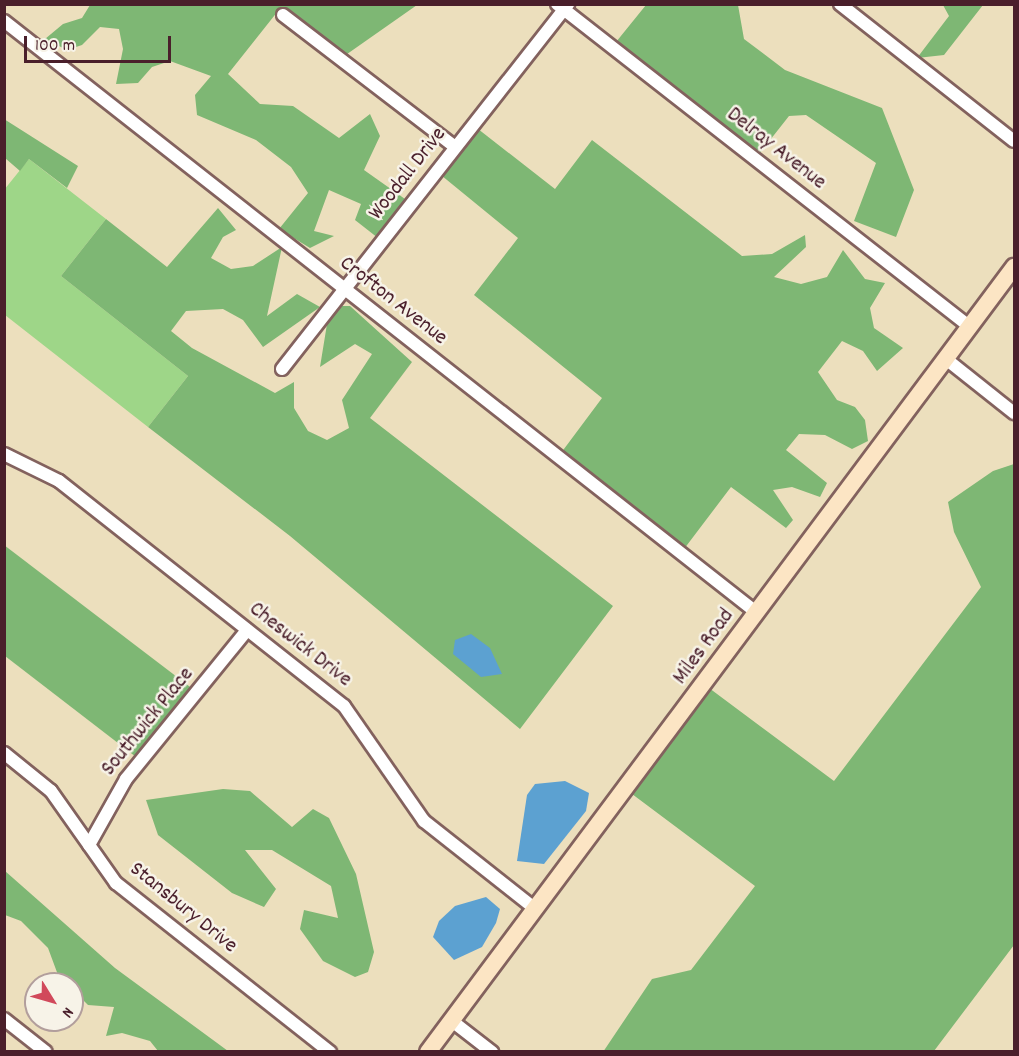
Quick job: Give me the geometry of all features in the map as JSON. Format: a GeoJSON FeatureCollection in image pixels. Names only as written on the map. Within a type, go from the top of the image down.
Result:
{"type":"FeatureCollection","features":[{"type":"Feature","properties":{"kind":"main road","name":"Miles Road"},"geometry":{"type":"LineString","coordinates":[[428,1052],[1014,267]]}},
{"type":"Feature","properties":{"kind":"street"},"geometry":{"type":"LineString","coordinates":[[840,4],[1014,141]]}},
{"type":"Feature","properties":{"kind":"street","name":"Woodall Drive"},"geometry":{"type":"LineString","coordinates":[[282,369],[563,6]]}},
{"type":"Feature","properties":{"kind":"street","name":"Delray Avenue"},"geometry":{"type":"LineString","coordinates":[[563,6],[970,327]]}},
{"type":"Feature","properties":{"kind":"street"},"geometry":{"type":"LineString","coordinates":[[283,15],[455,147]]}},
{"type":"Feature","properties":{"kind":"street","name":"Crofton Avenue"},"geometry":{"type":"LineString","coordinates":[[4,21],[757,613]]}},
{"type":"Feature","properties":{"kind":"street"},"geometry":{"type":"LineString","coordinates":[[946,359],[1014,412]]}},
{"type":"Feature","properties":{"kind":"street","name":"Cheswick Drive"},"geometry":{"type":"LineString","coordinates":[[4,454],[59,481],[344,706],[424,821],[534,908]]}},
{"type":"Feature","properties":{"kind":"street","name":"Southwick Place"},"geometry":{"type":"LineString","coordinates":[[88,845],[126,779],[247,630]]}},
{"type":"Feature","properties":{"kind":"street","name":"Stansbury Drive"},"geometry":{"type":"LineString","coordinates":[[4,753],[51,791],[116,883],[330,1052]]}},
{"type":"Feature","properties":{"kind":"street"},"geometry":{"type":"LineString","coordinates":[[4,1018],[46,1052]]}},
{"type":"Feature","properties":{"kind":"street"},"geometry":{"type":"LineString","coordinates":[[452,1021],[492,1052]]}},
{"type":"Feature","properties":{"kind":"green space"},"geometry":{"type":"Polygon","coordinates":[[[90,5],[417,5],[340,59],[278,11],[228,74],[260,104],[293,106],[339,138],[370,114],[380,136],[364,170],[405,199],[378,238],[355,220],[361,204],[329,190],[314,231],[334,236],[310,248],[279,229],[308,193],[291,167],[256,140],[197,115],[195,95],[211,76],[170,61],[152,67],[138,83],[116,84],[123,49],[119,29],[100,27],[82,45],[67,50],[45,39],[63,24],[82,18],[90,5]]]}},
{"type":"Feature","properties":{"kind":"green space"},"geometry":{"type":"Polygon","coordinates":[[[646,5],[738,5],[744,39],[785,70],[882,108],[914,190],[896,237],[854,221],[876,163],[806,115],[789,116],[755,159],[612,47],[646,5]]]}},
{"type":"Feature","properties":{"kind":"green space"},"geometry":{"type":"Polygon","coordinates":[[[943,5],[983,5],[944,55],[917,58],[949,16],[943,5]]]}},
{"type":"Feature","properties":{"kind":"green space"},"geometry":{"type":"Polygon","coordinates":[[[4,119],[78,166],[67,188],[29,159],[20,171],[5,158],[4,119]]]}},
{"type":"Feature","properties":{"kind":"green space"},"geometry":{"type":"Polygon","coordinates":[[[473,125],[555,189],[592,140],[742,256],[772,254],[805,235],[806,247],[774,277],[801,284],[827,277],[843,250],[865,279],[885,283],[870,308],[874,328],[903,348],[877,371],[863,351],[842,341],[818,372],[837,400],[855,407],[865,420],[868,441],[852,449],[825,435],[799,434],[786,450],[827,483],[820,497],[792,487],[773,490],[793,520],[786,528],[731,487],[681,553],[558,457],[602,398],[474,295],[518,238],[436,171],[473,125]]]}},
{"type":"Feature","properties":{"kind":"green space"},"geometry":{"type":"Polygon","coordinates":[[[29,159],[106,219],[61,276],[188,376],[148,427],[5,315],[4,190],[29,159]]]}},
{"type":"Feature","properties":{"kind":"green space"},"geometry":{"type":"Polygon","coordinates":[[[218,208],[236,230],[223,237],[211,258],[231,269],[253,266],[282,247],[267,316],[297,294],[320,307],[263,347],[243,320],[223,309],[186,311],[171,331],[192,348],[275,393],[294,382],[294,408],[308,431],[327,440],[349,428],[342,400],[372,354],[355,344],[320,367],[327,324],[342,306],[350,306],[412,362],[370,418],[613,606],[520,729],[290,536],[148,427],[188,376],[61,276],[106,219],[167,267],[218,208]]]}},
{"type":"Feature","properties":{"kind":"green space"},"geometry":{"type":"Polygon","coordinates":[[[1014,464],[1014,945],[934,1051],[603,1052],[652,979],[691,970],[755,886],[624,788],[705,685],[834,781],[981,587],[954,532],[948,502],[993,471],[1014,464]]]}},
{"type":"Feature","properties":{"kind":"green space"},"geometry":{"type":"Polygon","coordinates":[[[4,545],[198,693],[140,760],[5,656],[4,545]]]}},
{"type":"Feature","properties":{"kind":"green space"},"geometry":{"type":"Polygon","coordinates":[[[223,789],[250,791],[292,827],[313,809],[329,818],[356,874],[374,952],[368,972],[355,977],[323,961],[300,929],[304,910],[338,918],[331,886],[272,850],[245,850],[276,889],[264,907],[232,893],[158,835],[146,800],[223,789]]]}},
{"type":"Feature","properties":{"kind":"green space"},"geometry":{"type":"Polygon","coordinates":[[[5,871],[115,968],[228,1051],[158,1051],[150,1041],[122,1033],[106,1036],[114,1007],[88,1005],[84,1001],[84,972],[57,972],[48,948],[21,921],[5,915],[5,871]]]}},
{"type":"Feature","properties":{"kind":"water"},"geometry":{"type":"Polygon","coordinates":[[[471,634],[490,648],[502,674],[481,677],[453,654],[455,640],[471,634]]]}},
{"type":"Feature","properties":{"kind":"water"},"geometry":{"type":"Polygon","coordinates":[[[565,781],[589,793],[586,811],[544,864],[517,861],[527,795],[535,784],[565,781]]]}},
{"type":"Feature","properties":{"kind":"water"},"geometry":{"type":"Polygon","coordinates":[[[486,897],[500,909],[496,923],[482,947],[454,960],[433,937],[439,921],[455,906],[486,897]]]}}]}
